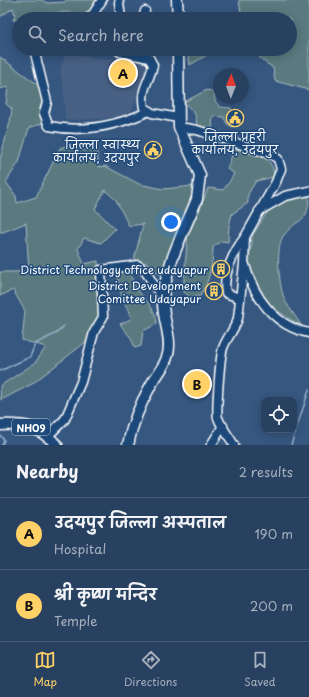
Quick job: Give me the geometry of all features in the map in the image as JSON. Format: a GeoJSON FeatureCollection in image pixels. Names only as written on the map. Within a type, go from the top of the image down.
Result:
{"type":"FeatureCollection","features":[{"type":"Feature","properties":{"kind":"main road"},"geometry":{"type":"LineString","coordinates":[[177,0],[178,12]]}},
{"type":"Feature","properties":{"kind":"main road"},"geometry":{"type":"LineString","coordinates":[[128,445],[131,428],[142,401],[164,367],[168,353],[170,339],[164,312],[164,298],[170,267],[200,188],[200,176],[179,122],[178,56]]}},
{"type":"Feature","properties":{"kind":"main road","name":"NH09"},"geometry":{"type":"LineString","coordinates":[[0,425],[21,424],[44,432],[57,445]]}},
{"type":"Feature","properties":{"kind":"street"},"geometry":{"type":"LineString","coordinates":[[94,12],[102,0]]}},
{"type":"Feature","properties":{"kind":"street"},"geometry":{"type":"LineString","coordinates":[[119,2],[120,12]]}},
{"type":"Feature","properties":{"kind":"street"},"geometry":{"type":"LineString","coordinates":[[35,56],[47,102],[44,113],[49,126],[68,130],[92,128],[117,124],[149,111]]}},
{"type":"Feature","properties":{"kind":"street"},"geometry":{"type":"LineString","coordinates":[[139,56],[149,58],[153,65],[144,87],[142,98],[144,108],[197,130],[259,149],[278,159],[281,169],[276,182],[232,257],[225,286],[226,293],[239,298]]}},
{"type":"Feature","properties":{"kind":"street"},"geometry":{"type":"LineString","coordinates":[[259,211],[285,196],[309,191]]}},
{"type":"Feature","properties":{"kind":"street"},"geometry":{"type":"LineString","coordinates":[[234,445],[218,418],[220,365],[222,349],[230,331],[235,326],[244,264],[245,237]]}},
{"type":"Feature","properties":{"kind":"street"},"geometry":{"type":"LineString","coordinates":[[244,264],[248,277],[260,300],[273,316],[290,327],[309,332]]}},
{"type":"Feature","properties":{"kind":"street"},"geometry":{"type":"LineString","coordinates":[[48,436],[65,419],[81,382],[94,332],[103,317],[101,270],[138,265],[147,272],[156,291],[164,298]]}},
{"type":"Feature","properties":{"kind":"street"},"geometry":{"type":"LineString","coordinates":[[211,445],[223,426]]}},
{"type":"Feature","properties":{"kind":"shaded area"},"geometry":{"type":"Polygon","coordinates":[[[64,56],[147,60],[151,67],[128,118],[65,120],[63,84],[60,72],[64,56]]]}},
{"type":"Feature","properties":{"kind":"green space"},"geometry":{"type":"Polygon","coordinates":[[[0,0],[42,0],[47,3],[65,2],[66,0],[99,0],[90,12],[14,12],[13,8],[0,17],[0,0]]]}},
{"type":"Feature","properties":{"kind":"green space"},"geometry":{"type":"Polygon","coordinates":[[[239,0],[309,0],[309,90],[275,81],[273,68],[259,56],[297,56],[297,12],[241,12],[239,0]]]}},
{"type":"Feature","properties":{"kind":"green space"},"geometry":{"type":"Polygon","coordinates":[[[188,56],[205,56],[190,65],[188,56]]]}},
{"type":"Feature","properties":{"kind":"green space"},"geometry":{"type":"Polygon","coordinates":[[[0,57],[41,87],[46,103],[43,123],[29,128],[19,162],[6,182],[16,196],[17,203],[36,197],[60,148],[83,140],[96,147],[99,167],[105,166],[139,184],[163,189],[194,186],[184,222],[163,277],[147,263],[134,260],[143,224],[129,226],[116,200],[105,190],[95,209],[115,229],[101,243],[84,238],[78,249],[84,264],[98,261],[100,315],[87,341],[32,384],[1,400],[0,386],[35,363],[46,347],[22,340],[25,311],[13,290],[0,296],[0,272],[29,272],[26,223],[0,232],[0,159],[12,109],[6,104],[8,87],[0,89],[0,57]]]}},
{"type":"Feature","properties":{"kind":"green space"},"geometry":{"type":"Polygon","coordinates":[[[207,90],[213,92],[213,104],[218,104],[220,107],[231,108],[235,123],[233,127],[227,124],[224,117],[213,116],[212,129],[203,129],[197,125],[195,114],[184,102],[207,90]]]}},
{"type":"Feature","properties":{"kind":"green space"},"geometry":{"type":"Polygon","coordinates":[[[235,147],[248,150],[266,159],[271,164],[274,177],[256,181],[248,194],[248,203],[232,214],[229,226],[228,242],[221,241],[213,247],[211,267],[206,285],[200,296],[191,298],[183,291],[188,231],[195,215],[200,209],[208,188],[223,190],[230,181],[234,173],[227,169],[235,147]]]}},
{"type":"Feature","properties":{"kind":"green space"},"geometry":{"type":"Polygon","coordinates":[[[309,193],[309,203],[305,215],[284,235],[279,247],[279,273],[283,295],[302,327],[269,305],[259,291],[251,274],[248,260],[252,244],[252,236],[270,208],[288,198],[309,193]]]}},
{"type":"Feature","properties":{"kind":"green space"},"geometry":{"type":"Polygon","coordinates":[[[115,271],[130,271],[134,284],[152,308],[156,318],[157,324],[143,331],[141,346],[135,348],[131,338],[120,324],[131,319],[129,310],[121,299],[121,288],[115,271]]]}},
{"type":"Feature","properties":{"kind":"waterway"},"geometry":{"type":"LineString","coordinates":[[0,371],[30,357],[35,344],[57,333],[64,326]]}},
{"type":"Feature","properties":{"kind":"waterway"},"geometry":{"type":"LineString","coordinates":[[291,445],[309,390]]}},
{"type":"Feature","properties":{"kind":"waterway"},"geometry":{"type":"LineString","coordinates":[[0,435],[4,440],[2,445]]}},
{"type":"Feature","properties":{"kind":"place","name":"उदयपुर जिल्ला अस्पताल"},"geometry":{"type":"Point","coordinates":[123,73]}},
{"type":"Feature","properties":{"kind":"place","name":"जिल्ला प्रहरी कार्यालय, उदयपुर"},"geometry":{"type":"Point","coordinates":[235,118]}},
{"type":"Feature","properties":{"kind":"place","name":"जिल्ला स्वास्थ्य कार्यालय, उदयपुर"},"geometry":{"type":"Point","coordinates":[153,150]}},
{"type":"Feature","properties":{"kind":"place","name":"District Technology office udayapur"},"geometry":{"type":"Point","coordinates":[221,269]}},
{"type":"Feature","properties":{"kind":"place","name":"District Development Comittee Udayapur"},"geometry":{"type":"Point","coordinates":[214,291]}},
{"type":"Feature","properties":{"kind":"place","name":"श्री कृष्ण मन्दिर"},"geometry":{"type":"Point","coordinates":[197,384]}}]}
